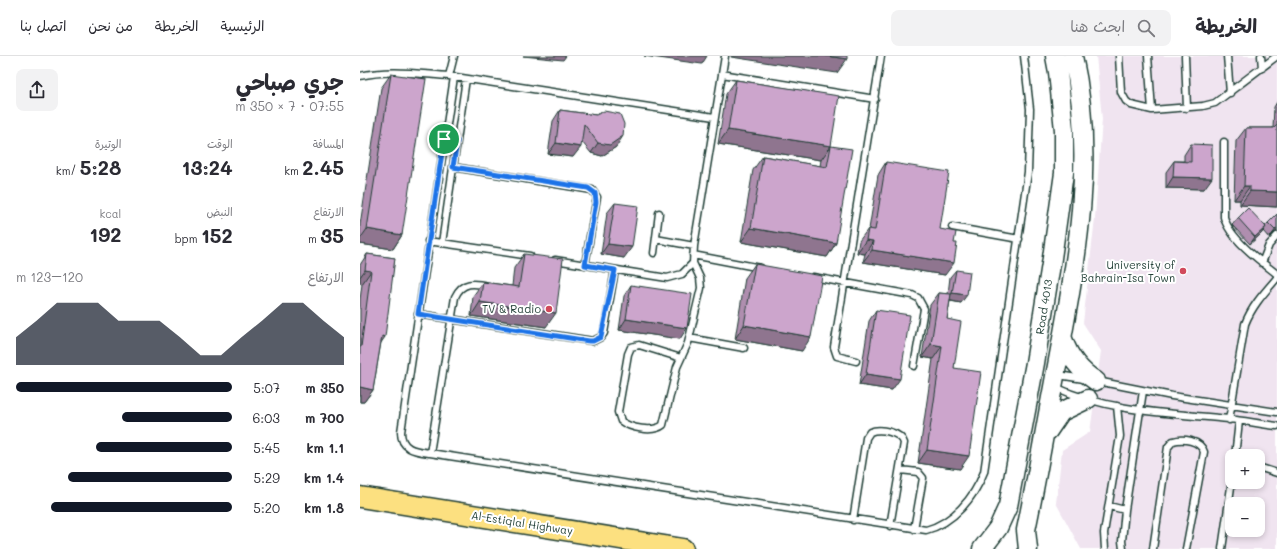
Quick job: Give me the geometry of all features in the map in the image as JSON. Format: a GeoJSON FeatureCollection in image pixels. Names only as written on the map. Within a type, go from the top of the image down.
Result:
{"type":"FeatureCollection","features":[{"type":"Feature","properties":{"kind":"main road","name":"Al-Estiqlal Highway"},"geometry":{"type":"LineString","coordinates":[[364,495],[683,549]]}},
{"type":"Feature","properties":{"kind":"street","name":"Road 4013"},"geometry":{"type":"LineString","coordinates":[[1028,549],[1026,530],[1044,437],[1044,378],[1064,173],[1064,130],[1055,56]]}},
{"type":"Feature","properties":{"kind":"street","name":"Road 4013"},"geometry":{"type":"LineString","coordinates":[[982,549],[998,528],[1008,506],[1044,378],[1063,339],[1080,219],[1085,142],[1079,85],[1074,56]]}},
{"type":"Feature","properties":{"kind":"street"},"geometry":{"type":"LineString","coordinates":[[1063,339],[1076,364],[1096,381]]}},
{"type":"Feature","properties":{"kind":"street"},"geometry":{"type":"LineString","coordinates":[[1044,437],[1061,412],[1088,399]]}},
{"type":"Feature","properties":{"kind":"lane"},"geometry":{"type":"LineString","coordinates":[[454,56],[444,139],[428,240],[401,438],[403,443],[411,450],[890,526],[926,530],[939,527],[950,519],[971,497],[979,485],[984,472],[1028,172],[1030,109],[1024,56]]}},
{"type":"Feature","properties":{"kind":"lane"},"geometry":{"type":"LineString","coordinates":[[547,259],[667,278],[682,274],[692,263],[725,56]]}},
{"type":"Feature","properties":{"kind":"lane"},"geometry":{"type":"LineString","coordinates":[[856,361],[840,358],[834,350],[881,56]]}},
{"type":"Feature","properties":{"kind":"lane"},"geometry":{"type":"LineString","coordinates":[[1118,56],[1121,92],[1126,101],[1131,105],[1152,110],[1210,105],[1230,93],[1277,56]]}},
{"type":"Feature","properties":{"kind":"lane"},"geometry":{"type":"LineString","coordinates":[[1148,56],[1152,110]]}},
{"type":"Feature","properties":{"kind":"lane"},"geometry":{"type":"LineString","coordinates":[[1185,56],[1187,108]]}},
{"type":"Feature","properties":{"kind":"lane"},"geometry":{"type":"LineString","coordinates":[[1227,56],[1230,93]]}},
{"type":"Feature","properties":{"kind":"lane"},"geometry":{"type":"LineString","coordinates":[[1261,56],[1262,68]]}},
{"type":"Feature","properties":{"kind":"lane"},"geometry":{"type":"LineString","coordinates":[[360,76],[386,72],[406,72],[451,77],[714,118]]}},
{"type":"Feature","properties":{"kind":"lane"},"geometry":{"type":"LineString","coordinates":[[722,74],[875,99]]}},
{"type":"Feature","properties":{"kind":"lane"},"geometry":{"type":"LineString","coordinates":[[442,243],[466,79]]}},
{"type":"Feature","properties":{"kind":"lane"},"geometry":{"type":"LineString","coordinates":[[444,139],[457,141]]}},
{"type":"Feature","properties":{"kind":"lane"},"geometry":{"type":"LineString","coordinates":[[1224,142],[1224,217],[1226,224],[1234,236],[1262,263],[1277,274]]}},
{"type":"Feature","properties":{"kind":"lane"},"geometry":{"type":"LineString","coordinates":[[453,167],[592,190],[597,197],[585,265]]}},
{"type":"Feature","properties":{"kind":"lane"},"geometry":{"type":"LineString","coordinates":[[654,253],[660,214]]}},
{"type":"Feature","properties":{"kind":"lane"},"geometry":{"type":"LineString","coordinates":[[952,227],[1019,239]]}},
{"type":"Feature","properties":{"kind":"lane"},"geometry":{"type":"LineString","coordinates":[[1262,263],[1269,244],[1277,236]]}},
{"type":"Feature","properties":{"kind":"lane"},"geometry":{"type":"LineString","coordinates":[[656,239],[694,246]]}},
{"type":"Feature","properties":{"kind":"lane"},"geometry":{"type":"LineString","coordinates":[[428,240],[540,258]]}},
{"type":"Feature","properties":{"kind":"lane"},"geometry":{"type":"LineString","coordinates":[[693,255],[768,269]]}},
{"type":"Feature","properties":{"kind":"lane"},"geometry":{"type":"LineString","coordinates":[[681,358],[639,345],[631,347],[628,354],[618,412],[621,421],[628,425],[655,430],[663,425],[675,373],[681,358],[689,338],[701,288],[700,278],[692,263]]}},
{"type":"Feature","properties":{"kind":"lane"},"geometry":{"type":"LineString","coordinates":[[418,314],[593,341],[601,337],[604,333],[615,270]]}},
{"type":"Feature","properties":{"kind":"lane"},"geometry":{"type":"LineString","coordinates":[[806,276],[912,295],[922,303],[924,316],[914,366]]}},
{"type":"Feature","properties":{"kind":"lane"},"geometry":{"type":"LineString","coordinates":[[1229,420],[1245,324],[1254,306],[1277,278]]}},
{"type":"Feature","properties":{"kind":"lane"},"geometry":{"type":"LineString","coordinates":[[430,453],[455,297],[461,288],[471,283],[499,287]]}},
{"type":"Feature","properties":{"kind":"lane"},"geometry":{"type":"LineString","coordinates":[[689,338],[744,348]]}},
{"type":"Feature","properties":{"kind":"lane"},"geometry":{"type":"LineString","coordinates":[[1044,378],[1096,381],[1143,391],[1277,412]]}},
{"type":"Feature","properties":{"kind":"lane"},"geometry":{"type":"LineString","coordinates":[[1044,378],[1067,393],[1116,406],[1172,415],[1277,426]]}},
{"type":"Feature","properties":{"kind":"lane"},"geometry":{"type":"LineString","coordinates":[[1123,549],[1122,541],[1125,510],[1143,391]]}},
{"type":"Feature","properties":{"kind":"lane"},"geometry":{"type":"LineString","coordinates":[[1104,549],[1104,533],[1120,436],[1116,406]]}},
{"type":"Feature","properties":{"kind":"lane"},"geometry":{"type":"LineString","coordinates":[[1236,449],[1239,421]]}},
{"type":"Feature","properties":{"kind":"lane"},"geometry":{"type":"LineString","coordinates":[[852,520],[866,438],[870,432],[878,430],[897,434],[903,439],[904,443],[890,526]]}},
{"type":"Feature","properties":{"kind":"lane"},"geometry":{"type":"LineString","coordinates":[[1152,549],[1168,448],[1173,441],[1180,440],[1197,443],[1204,452],[1186,549]]}},
{"type":"Feature","properties":{"kind":"lane"},"geometry":{"type":"LineString","coordinates":[[1265,469],[1277,473]]}},
{"type":"Feature","properties":{"kind":"lane"},"geometry":{"type":"LineString","coordinates":[[900,470],[918,472],[923,478],[914,529]]}},
{"type":"Feature","properties":{"kind":"lane"},"geometry":{"type":"LineString","coordinates":[[1222,549],[1231,489]]}},
{"type":"Feature","properties":{"kind":"lane"},"geometry":{"type":"LineString","coordinates":[[1109,506],[1125,510]]}},
{"type":"Feature","properties":{"kind":"shaded area","name":"University of Bahrain-Isa Town"},"geometry":{"type":"Polygon","coordinates":[[[1096,56],[1277,56],[1277,549],[1081,549],[1056,503],[1062,450],[1090,432],[1101,351],[1083,323],[1095,218],[1102,119],[1096,56]]]}},
{"type":"Feature","properties":{"kind":"building"},"geometry":{"type":"Polygon","coordinates":[[[826,56],[847,56],[847,59],[826,56]]]}},
{"type":"Feature","properties":{"kind":"building"},"geometry":{"type":"Polygon","coordinates":[[[391,74],[426,79],[402,235],[367,229],[391,74]]]}},
{"type":"Feature","properties":{"kind":"building"},"geometry":{"type":"Polygon","coordinates":[[[736,80],[839,96],[831,146],[728,130],[736,80]]]}},
{"type":"Feature","properties":{"kind":"building"},"geometry":{"type":"Polygon","coordinates":[[[560,110],[596,115],[604,111],[620,114],[624,124],[623,136],[610,145],[598,143],[584,124],[581,147],[556,143],[560,110]]]}},
{"type":"Feature","properties":{"kind":"building"},"geometry":{"type":"Polygon","coordinates":[[[1277,125],[1277,192],[1250,191],[1250,186],[1244,186],[1246,128],[1274,128],[1277,125]]]}},
{"type":"Feature","properties":{"kind":"building"},"geometry":{"type":"Polygon","coordinates":[[[1191,144],[1212,145],[1212,178],[1173,177],[1174,161],[1191,162],[1191,144]]]}},
{"type":"Feature","properties":{"kind":"building"},"geometry":{"type":"Polygon","coordinates":[[[831,146],[852,149],[836,243],[751,228],[763,156],[827,167],[831,146]]]}},
{"type":"Feature","properties":{"kind":"building"},"geometry":{"type":"Polygon","coordinates":[[[886,162],[949,172],[940,229],[956,232],[954,243],[957,243],[954,263],[872,250],[873,241],[866,240],[868,229],[875,230],[886,162]]]}},
{"type":"Feature","properties":{"kind":"building"},"geometry":{"type":"Polygon","coordinates":[[[615,203],[638,206],[632,247],[608,244],[615,203]]]}},
{"type":"Feature","properties":{"kind":"building"},"geometry":{"type":"Polygon","coordinates":[[[1248,208],[1266,227],[1255,237],[1238,218],[1248,208]]]}},
{"type":"Feature","properties":{"kind":"building"},"geometry":{"type":"Polygon","coordinates":[[[1277,214],[1277,228],[1275,230],[1268,223],[1277,214]]]}},
{"type":"Feature","properties":{"kind":"building"},"geometry":{"type":"Polygon","coordinates":[[[367,254],[395,258],[385,337],[382,336],[373,390],[360,387],[360,347],[371,271],[365,270],[367,254]]]}},
{"type":"Feature","properties":{"kind":"building"},"geometry":{"type":"Polygon","coordinates":[[[524,254],[563,259],[556,313],[480,302],[483,282],[519,287],[524,254]]]}},
{"type":"Feature","properties":{"kind":"building"},"geometry":{"type":"Polygon","coordinates":[[[755,264],[822,276],[811,337],[744,325],[755,264]]]}},
{"type":"Feature","properties":{"kind":"building"},"geometry":{"type":"Polygon","coordinates":[[[956,270],[970,272],[967,295],[952,293],[956,270]]]}},
{"type":"Feature","properties":{"kind":"building"},"geometry":{"type":"Polygon","coordinates":[[[631,285],[692,294],[687,328],[626,319],[631,285]]]}},
{"type":"Feature","properties":{"kind":"building"},"geometry":{"type":"Polygon","coordinates":[[[939,293],[951,294],[947,319],[961,322],[954,368],[981,372],[969,456],[927,450],[942,346],[931,344],[939,293]]]}},
{"type":"Feature","properties":{"kind":"building"},"geometry":{"type":"Polygon","coordinates":[[[876,310],[910,315],[900,379],[866,374],[876,310]]]}},
{"type":"Feature","properties":{"kind":"place","name":"University of Bahrain-Isa Town"},"geometry":{"type":"Point","coordinates":[1183,271]}},
{"type":"Feature","properties":{"kind":"place","name":"TV & Radio"},"geometry":{"type":"Point","coordinates":[549,309]}},
{"type":"Feature","properties":{"kind":"route"},"geometry":{"type":"LineString","coordinates":[[444,139],[457,141],[453,167],[588,188],[595,193],[597,197],[585,265],[615,270],[604,333],[598,340],[589,341],[418,314],[444,139]]}}]}
